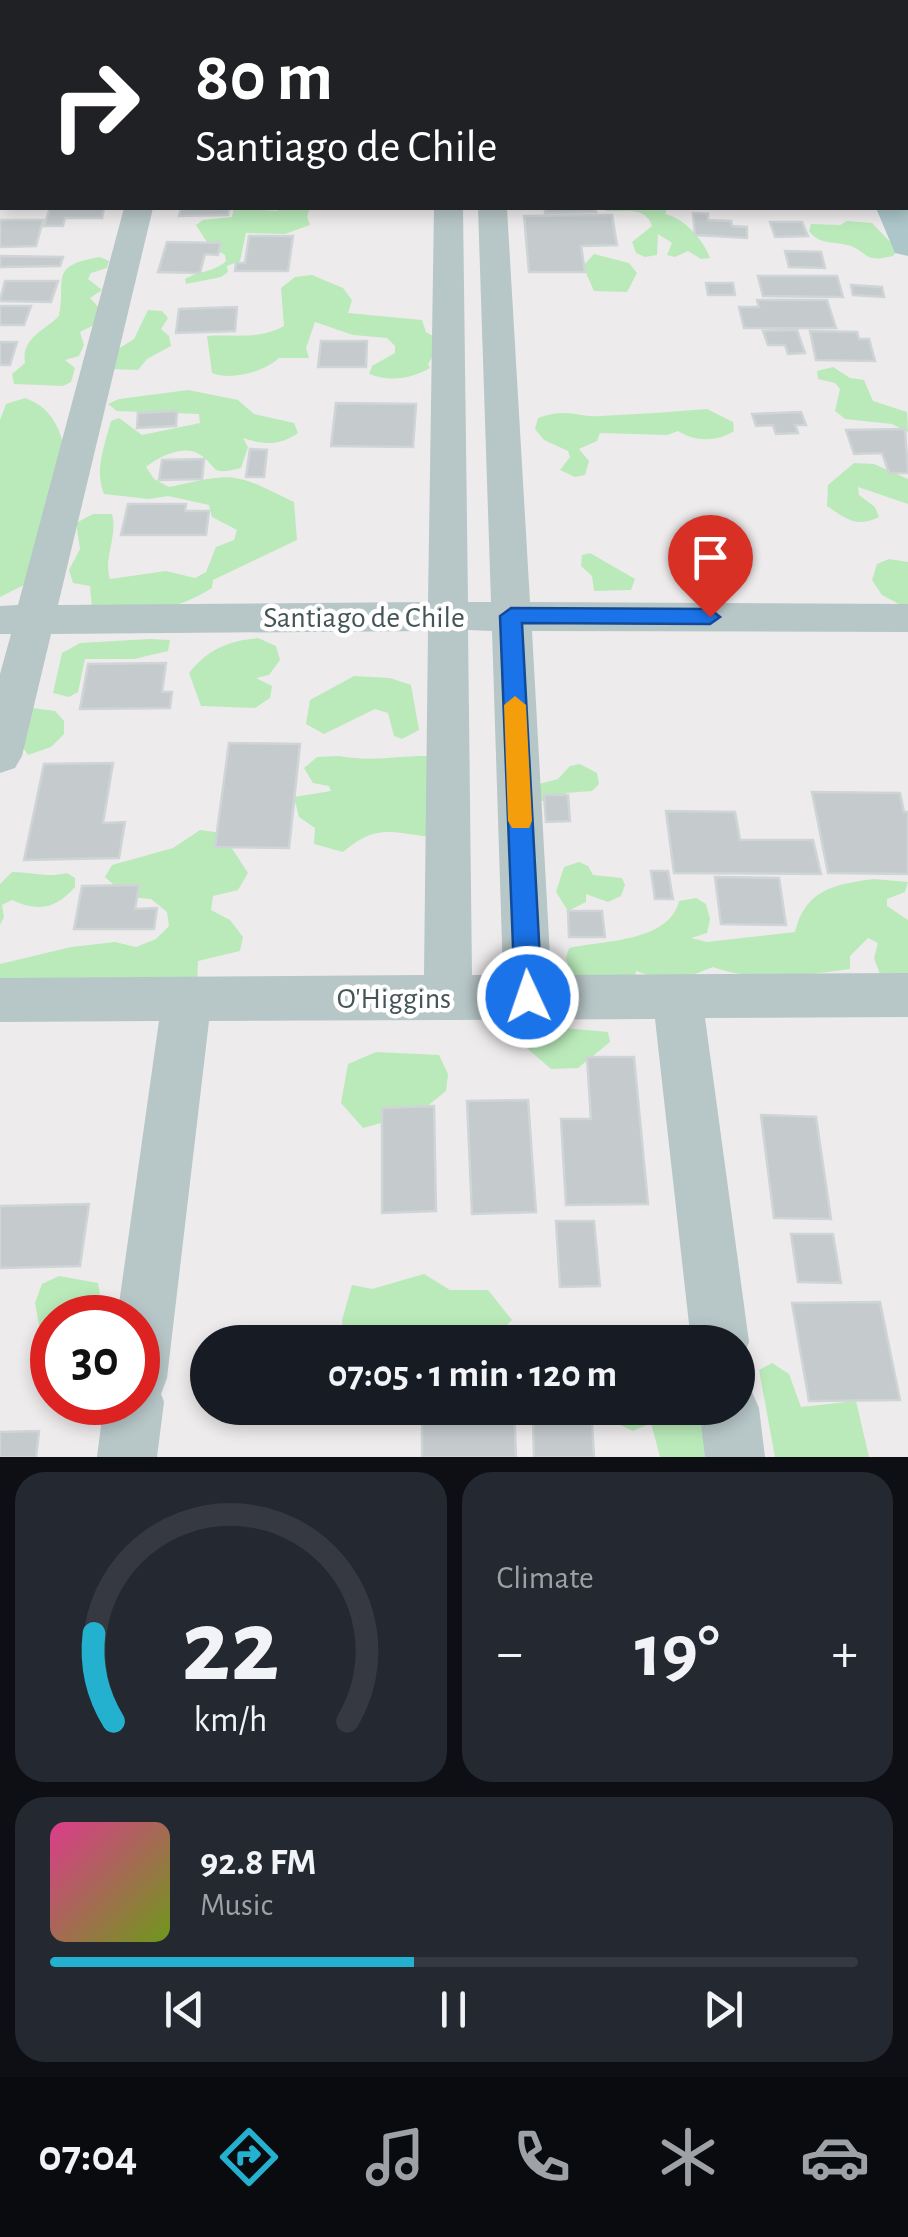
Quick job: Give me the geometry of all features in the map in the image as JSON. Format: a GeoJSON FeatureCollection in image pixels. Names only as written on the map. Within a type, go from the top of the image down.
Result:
{"type":"FeatureCollection","features":[{"type":"Feature","properties":{"kind":"main road"},"geometry":{"type":"LineString","coordinates":[[895,210],[908,245]]}},
{"type":"Feature","properties":{"kind":"street"},"geometry":{"type":"LineString","coordinates":[[0,756],[17,620],[137,210]]}},
{"type":"Feature","properties":{"kind":"street"},"geometry":{"type":"LineString","coordinates":[[448,210],[448,998]]}},
{"type":"Feature","properties":{"kind":"street"},"geometry":{"type":"LineString","coordinates":[[492,210],[528,997]]}},
{"type":"Feature","properties":{"kind":"street","name":"Santiago de Chile"},"geometry":{"type":"LineString","coordinates":[[17,620],[448,616],[908,618]]}},
{"type":"Feature","properties":{"kind":"street","name":"O'Higgins"},"geometry":{"type":"LineString","coordinates":[[0,1000],[908,995]]}},
{"type":"Feature","properties":{"kind":"street"},"geometry":{"type":"LineString","coordinates":[[677,997],[718,1325]]}},
{"type":"Feature","properties":{"kind":"street"},"geometry":{"type":"LineString","coordinates":[[149,1295],[187,998]]}},
{"type":"Feature","properties":{"kind":"street"},"geometry":{"type":"LineString","coordinates":[[127,1457],[131,1425]]}},
{"type":"Feature","properties":{"kind":"street"},"geometry":{"type":"LineString","coordinates":[[730,1425],[735,1457]]}},
{"type":"Feature","properties":{"kind":"green space"},"geometry":{"type":"Polygon","coordinates":[[[234,210],[309,210],[310,225],[285,234],[246,233],[240,261],[227,266],[228,272],[186,284],[185,279],[226,261],[225,255],[210,247],[196,225],[203,220],[232,217],[234,210]]]}},
{"type":"Feature","properties":{"kind":"green space"},"geometry":{"type":"Polygon","coordinates":[[[667,210],[665,214],[692,230],[710,258],[701,259],[688,251],[675,257],[667,255],[672,243],[658,234],[657,255],[645,257],[636,253],[632,242],[652,226],[649,219],[633,211],[606,211],[667,210]]]}},
{"type":"Feature","properties":{"kind":"green space"},"geometry":{"type":"Polygon","coordinates":[[[847,221],[872,223],[898,250],[893,256],[870,257],[854,247],[822,241],[809,231],[811,224],[840,225],[847,221]]]}},
{"type":"Feature","properties":{"kind":"green space"},"geometry":{"type":"Polygon","coordinates":[[[594,254],[629,263],[637,273],[627,292],[594,291],[583,266],[594,254]]]}},
{"type":"Feature","properties":{"kind":"green space"},"geometry":{"type":"Polygon","coordinates":[[[100,257],[109,261],[107,268],[91,273],[88,279],[102,290],[90,298],[101,310],[94,325],[80,332],[84,345],[79,356],[65,360],[75,368],[71,382],[63,386],[14,384],[12,374],[25,363],[30,341],[59,316],[66,270],[100,257]]]}},
{"type":"Feature","properties":{"kind":"green space"},"geometry":{"type":"Polygon","coordinates":[[[312,275],[343,288],[352,300],[348,313],[422,320],[426,332],[433,336],[435,353],[428,364],[430,368],[400,378],[369,374],[372,366],[395,353],[395,346],[387,338],[353,335],[315,322],[306,348],[309,358],[279,358],[247,374],[212,373],[207,336],[256,335],[284,326],[281,288],[295,277],[312,275]]]}},
{"type":"Feature","properties":{"kind":"green space"},"geometry":{"type":"Polygon","coordinates":[[[148,310],[162,311],[168,318],[161,329],[169,336],[171,346],[147,359],[138,370],[112,369],[118,349],[134,339],[148,310]]]}},
{"type":"Feature","properties":{"kind":"green space"},"geometry":{"type":"Polygon","coordinates":[[[833,367],[850,378],[864,380],[873,401],[907,412],[908,432],[892,424],[845,419],[835,411],[840,389],[835,383],[818,379],[817,371],[833,367]]]}},
{"type":"Feature","properties":{"kind":"green space"},"geometry":{"type":"Polygon","coordinates":[[[188,390],[238,400],[254,414],[294,423],[298,433],[271,443],[243,438],[248,447],[241,468],[231,470],[216,469],[193,451],[171,453],[146,467],[154,479],[169,487],[222,477],[258,485],[294,502],[297,540],[213,580],[212,588],[181,603],[141,610],[92,608],[90,586],[73,583],[69,570],[80,549],[76,523],[93,514],[112,514],[110,579],[166,571],[195,578],[206,572],[216,547],[234,540],[237,530],[212,517],[209,505],[168,496],[149,499],[104,494],[101,485],[101,457],[111,421],[119,418],[142,435],[200,423],[199,414],[117,411],[108,404],[119,399],[188,390]]]}},
{"type":"Feature","properties":{"kind":"green space"},"geometry":{"type":"Polygon","coordinates":[[[25,398],[41,406],[52,418],[65,449],[26,584],[0,597],[0,420],[6,404],[25,398]]]}},
{"type":"Feature","properties":{"kind":"green space"},"geometry":{"type":"Polygon","coordinates":[[[707,409],[733,422],[734,431],[706,439],[678,431],[667,435],[600,433],[597,441],[579,449],[589,461],[585,475],[575,477],[560,470],[570,457],[568,451],[544,440],[535,429],[538,418],[558,413],[601,416],[707,409]]]}},
{"type":"Feature","properties":{"kind":"green space"},"geometry":{"type":"Polygon","coordinates":[[[854,463],[874,464],[908,479],[908,504],[858,487],[859,495],[875,507],[879,517],[858,522],[827,506],[828,485],[854,463]]]}},
{"type":"Feature","properties":{"kind":"green space"},"geometry":{"type":"Polygon","coordinates":[[[590,553],[635,579],[631,590],[594,591],[592,576],[581,566],[582,555],[590,553]]]}},
{"type":"Feature","properties":{"kind":"green space"},"geometry":{"type":"Polygon","coordinates":[[[889,559],[908,562],[908,609],[882,595],[872,580],[877,564],[889,559]]]}},
{"type":"Feature","properties":{"kind":"green space"},"geometry":{"type":"Polygon","coordinates":[[[258,638],[276,646],[280,660],[269,675],[256,678],[272,686],[270,698],[255,708],[201,706],[189,673],[219,648],[258,638]]]}},
{"type":"Feature","properties":{"kind":"green space"},"geometry":{"type":"Polygon","coordinates":[[[170,640],[168,651],[134,659],[85,659],[78,692],[69,697],[53,693],[62,653],[80,643],[170,640]]]}},
{"type":"Feature","properties":{"kind":"green space"},"geometry":{"type":"Polygon","coordinates":[[[354,676],[390,678],[411,685],[419,730],[402,739],[394,736],[388,713],[375,709],[324,734],[306,724],[310,700],[354,676]]]}},
{"type":"Feature","properties":{"kind":"green space"},"geometry":{"type":"Polygon","coordinates":[[[33,708],[55,711],[64,721],[64,734],[51,747],[28,755],[18,741],[33,708]]]}},
{"type":"Feature","properties":{"kind":"green space"},"geometry":{"type":"Polygon","coordinates":[[[427,756],[431,837],[384,832],[365,837],[343,852],[314,844],[315,828],[299,817],[294,797],[331,791],[329,786],[313,783],[304,768],[317,757],[427,756]]]}},
{"type":"Feature","properties":{"kind":"green space"},"geometry":{"type":"Polygon","coordinates":[[[580,764],[597,773],[599,784],[592,791],[566,793],[561,801],[536,801],[535,785],[558,779],[570,766],[580,764]]]}},
{"type":"Feature","properties":{"kind":"green space"},"geometry":{"type":"Polygon","coordinates":[[[200,830],[222,833],[248,873],[238,890],[213,896],[211,910],[230,920],[243,937],[240,951],[198,961],[197,981],[0,1000],[0,964],[71,947],[115,942],[136,947],[156,939],[169,926],[167,912],[151,899],[127,897],[105,877],[112,865],[173,848],[200,830]]]}},
{"type":"Feature","properties":{"kind":"green space"},"geometry":{"type":"Polygon","coordinates":[[[579,862],[588,866],[593,875],[622,878],[625,885],[621,896],[608,902],[586,894],[586,902],[568,911],[556,892],[564,867],[579,862]]]}},
{"type":"Feature","properties":{"kind":"green space"},"geometry":{"type":"Polygon","coordinates":[[[12,872],[67,873],[75,878],[75,887],[61,900],[46,906],[12,900],[2,905],[4,917],[0,925],[0,884],[12,872]]]}},
{"type":"Feature","properties":{"kind":"green space"},"geometry":{"type":"Polygon","coordinates":[[[874,879],[908,882],[905,892],[887,899],[887,906],[908,920],[908,986],[881,977],[874,958],[878,943],[868,938],[850,956],[850,969],[763,976],[713,967],[672,983],[636,971],[635,978],[572,979],[566,958],[569,948],[649,932],[663,925],[679,901],[696,898],[706,904],[710,919],[707,933],[691,938],[707,942],[795,932],[814,898],[846,883],[874,879]]]}},
{"type":"Feature","properties":{"kind":"green space"},"geometry":{"type":"Polygon","coordinates":[[[531,1025],[608,1032],[610,1042],[578,1068],[551,1069],[514,1037],[531,1025]]]}},
{"type":"Feature","properties":{"kind":"green space"},"geometry":{"type":"Polygon","coordinates":[[[376,1052],[439,1055],[448,1074],[446,1091],[420,1112],[363,1128],[341,1103],[348,1064],[376,1052]]]}},
{"type":"Feature","properties":{"kind":"green space"},"geometry":{"type":"Polygon","coordinates":[[[424,1274],[450,1290],[488,1290],[512,1320],[507,1325],[342,1325],[352,1285],[372,1289],[424,1274]]]}},
{"type":"Feature","properties":{"kind":"green space"},"geometry":{"type":"Polygon","coordinates":[[[59,1276],[98,1283],[100,1295],[38,1295],[42,1284],[59,1276]]]}},
{"type":"Feature","properties":{"kind":"green space"},"geometry":{"type":"Polygon","coordinates":[[[772,1363],[789,1374],[801,1407],[856,1401],[869,1457],[775,1457],[759,1370],[772,1363]]]}},
{"type":"Feature","properties":{"kind":"green space"},"geometry":{"type":"Polygon","coordinates":[[[620,1425],[646,1425],[633,1431],[620,1425]]]}},
{"type":"Feature","properties":{"kind":"green space"},"geometry":{"type":"Polygon","coordinates":[[[652,1425],[702,1425],[712,1439],[716,1457],[660,1457],[652,1425]]]}},
{"type":"Feature","properties":{"kind":"building"},"geometry":{"type":"Polygon","coordinates":[[[49,210],[104,210],[102,218],[65,218],[63,226],[44,226],[49,210]]]}},
{"type":"Feature","properties":{"kind":"building"},"geometry":{"type":"Polygon","coordinates":[[[180,210],[229,210],[228,215],[179,216],[180,210]]]}},
{"type":"Feature","properties":{"kind":"building"},"geometry":{"type":"Polygon","coordinates":[[[545,210],[596,212],[545,213],[545,210]]]}},
{"type":"Feature","properties":{"kind":"building"},"geometry":{"type":"Polygon","coordinates":[[[693,213],[708,214],[708,220],[731,221],[732,226],[747,227],[747,238],[695,235],[693,213]]]}},
{"type":"Feature","properties":{"kind":"building"},"geometry":{"type":"Polygon","coordinates":[[[612,215],[617,245],[581,246],[585,272],[529,272],[524,216],[612,215]]]}},
{"type":"Feature","properties":{"kind":"building"},"geometry":{"type":"Polygon","coordinates":[[[0,220],[43,220],[36,246],[0,247],[0,220]]]}},
{"type":"Feature","properties":{"kind":"building"},"geometry":{"type":"Polygon","coordinates":[[[770,222],[802,222],[808,236],[775,237],[770,222]]]}},
{"type":"Feature","properties":{"kind":"building"},"geometry":{"type":"Polygon","coordinates":[[[249,236],[293,236],[288,271],[235,271],[236,263],[245,263],[249,236]]]}},
{"type":"Feature","properties":{"kind":"building"},"geometry":{"type":"Polygon","coordinates":[[[167,242],[221,243],[218,255],[205,254],[200,273],[158,272],[167,242]]]}},
{"type":"Feature","properties":{"kind":"building"},"geometry":{"type":"Polygon","coordinates":[[[785,251],[821,252],[825,268],[789,267],[785,251]]]}},
{"type":"Feature","properties":{"kind":"building"},"geometry":{"type":"Polygon","coordinates":[[[0,256],[63,257],[60,266],[0,267],[0,256]]]}},
{"type":"Feature","properties":{"kind":"building"},"geometry":{"type":"Polygon","coordinates":[[[758,276],[837,276],[843,297],[763,296],[758,276]]]}},
{"type":"Feature","properties":{"kind":"building"},"geometry":{"type":"Polygon","coordinates":[[[5,281],[58,281],[51,302],[0,301],[5,281]]]}},
{"type":"Feature","properties":{"kind":"building"},"geometry":{"type":"Polygon","coordinates":[[[706,283],[733,283],[735,295],[708,295],[706,283]]]}},
{"type":"Feature","properties":{"kind":"building"},"geometry":{"type":"Polygon","coordinates":[[[851,285],[882,287],[884,297],[853,295],[851,285]]]}},
{"type":"Feature","properties":{"kind":"building"},"geometry":{"type":"Polygon","coordinates":[[[757,300],[827,300],[836,328],[744,328],[739,307],[759,307],[757,300]]]}},
{"type":"Feature","properties":{"kind":"building"},"geometry":{"type":"Polygon","coordinates":[[[0,306],[31,306],[24,325],[0,325],[0,306]]]}},
{"type":"Feature","properties":{"kind":"building"},"geometry":{"type":"Polygon","coordinates":[[[237,307],[235,331],[176,333],[179,309],[237,307]]]}},
{"type":"Feature","properties":{"kind":"building"},"geometry":{"type":"Polygon","coordinates":[[[797,330],[805,353],[788,354],[785,345],[768,345],[763,331],[797,330]]]}},
{"type":"Feature","properties":{"kind":"building"},"geometry":{"type":"Polygon","coordinates":[[[810,331],[857,332],[859,339],[869,339],[875,361],[816,360],[810,331]]]}},
{"type":"Feature","properties":{"kind":"building"},"geometry":{"type":"Polygon","coordinates":[[[321,341],[367,341],[366,367],[318,367],[321,341]]]}},
{"type":"Feature","properties":{"kind":"building"},"geometry":{"type":"Polygon","coordinates":[[[0,342],[17,342],[10,365],[0,365],[0,342]]]}},
{"type":"Feature","properties":{"kind":"building"},"geometry":{"type":"Polygon","coordinates":[[[336,403],[416,404],[413,447],[331,446],[336,403]]]}},
{"type":"Feature","properties":{"kind":"building"},"geometry":{"type":"Polygon","coordinates":[[[177,411],[176,426],[137,428],[138,413],[177,411]]]}},
{"type":"Feature","properties":{"kind":"building"},"geometry":{"type":"Polygon","coordinates":[[[801,412],[806,425],[795,425],[798,433],[776,434],[773,425],[756,426],[752,414],[801,412]]]}},
{"type":"Feature","properties":{"kind":"building"},"geometry":{"type":"Polygon","coordinates":[[[905,429],[908,473],[889,473],[882,453],[854,454],[846,430],[905,429]]]}},
{"type":"Feature","properties":{"kind":"building"},"geometry":{"type":"Polygon","coordinates":[[[250,449],[267,450],[264,477],[246,477],[250,449]]]}},
{"type":"Feature","properties":{"kind":"building"},"geometry":{"type":"Polygon","coordinates":[[[204,459],[202,479],[159,480],[162,460],[204,459]]]}},
{"type":"Feature","properties":{"kind":"building"},"geometry":{"type":"Polygon","coordinates":[[[128,504],[186,504],[185,511],[209,511],[206,535],[121,535],[128,504]]]}},
{"type":"Feature","properties":{"kind":"building"},"geometry":{"type":"Polygon","coordinates":[[[166,663],[162,692],[172,692],[170,708],[80,709],[88,664],[166,663]]]}},
{"type":"Feature","properties":{"kind":"building"},"geometry":{"type":"Polygon","coordinates":[[[229,743],[300,744],[289,848],[215,847],[229,743]]]}},
{"type":"Feature","properties":{"kind":"building"},"geometry":{"type":"Polygon","coordinates":[[[113,763],[103,823],[125,822],[119,858],[24,860],[44,764],[113,763]]]}},
{"type":"Feature","properties":{"kind":"building"},"geometry":{"type":"Polygon","coordinates":[[[812,792],[900,793],[904,812],[908,812],[908,874],[828,873],[812,792]]]}},
{"type":"Feature","properties":{"kind":"building"},"geometry":{"type":"Polygon","coordinates":[[[544,795],[568,795],[570,821],[546,822],[544,795]]]}},
{"type":"Feature","properties":{"kind":"building"},"geometry":{"type":"Polygon","coordinates":[[[666,811],[735,812],[740,840],[813,840],[821,874],[674,873],[666,811]]]}},
{"type":"Feature","properties":{"kind":"building"},"geometry":{"type":"Polygon","coordinates":[[[651,871],[668,871],[673,899],[655,899],[651,871]]]}},
{"type":"Feature","properties":{"kind":"building"},"geometry":{"type":"Polygon","coordinates":[[[715,877],[779,878],[786,925],[721,924],[715,877]]]}},
{"type":"Feature","properties":{"kind":"building"},"geometry":{"type":"Polygon","coordinates":[[[139,885],[135,909],[157,908],[154,929],[74,929],[82,886],[139,885]]]}},
{"type":"Feature","properties":{"kind":"building"},"geometry":{"type":"Polygon","coordinates":[[[568,911],[602,911],[605,937],[569,937],[568,911]]]}},
{"type":"Feature","properties":{"kind":"building"},"geometry":{"type":"Polygon","coordinates":[[[587,1057],[634,1057],[648,1204],[566,1205],[561,1119],[591,1119],[587,1057]]]}},
{"type":"Feature","properties":{"kind":"building"},"geometry":{"type":"Polygon","coordinates":[[[528,1100],[536,1212],[472,1214],[467,1101],[528,1100]]]}},
{"type":"Feature","properties":{"kind":"building"},"geometry":{"type":"Polygon","coordinates":[[[434,1106],[436,1211],[382,1213],[382,1108],[434,1106]]]}},
{"type":"Feature","properties":{"kind":"building"},"geometry":{"type":"Polygon","coordinates":[[[761,1115],[816,1117],[831,1219],[774,1218],[761,1115]]]}},
{"type":"Feature","properties":{"kind":"building"},"geometry":{"type":"Polygon","coordinates":[[[89,1204],[80,1266],[0,1268],[0,1206],[89,1204]]]}},
{"type":"Feature","properties":{"kind":"building"},"geometry":{"type":"Polygon","coordinates":[[[556,1221],[594,1221],[600,1286],[560,1287],[556,1221]]]}},
{"type":"Feature","properties":{"kind":"building"},"geometry":{"type":"Polygon","coordinates":[[[791,1234],[833,1234],[841,1283],[798,1282],[791,1234]]]}},
{"type":"Feature","properties":{"kind":"building"},"geometry":{"type":"Polygon","coordinates":[[[880,1302],[900,1400],[809,1401],[792,1303],[880,1302]]]}},
{"type":"Feature","properties":{"kind":"building"},"geometry":{"type":"Polygon","coordinates":[[[422,1425],[515,1425],[516,1457],[422,1457],[422,1425]]]}},
{"type":"Feature","properties":{"kind":"building"},"geometry":{"type":"Polygon","coordinates":[[[533,1425],[592,1425],[594,1457],[534,1457],[533,1425]]]}},
{"type":"Feature","properties":{"kind":"building"},"geometry":{"type":"Polygon","coordinates":[[[39,1431],[36,1457],[0,1457],[0,1432],[39,1431]]]}},
{"type":"Feature","properties":{"kind":"slow traffic"},"geometry":{"type":"LineString","coordinates":[[515,705],[520,821]]}},
{"type":"Feature","properties":{"kind":"route"},"geometry":{"type":"LineString","coordinates":[[528,997],[511,616],[710,617]]}}]}
